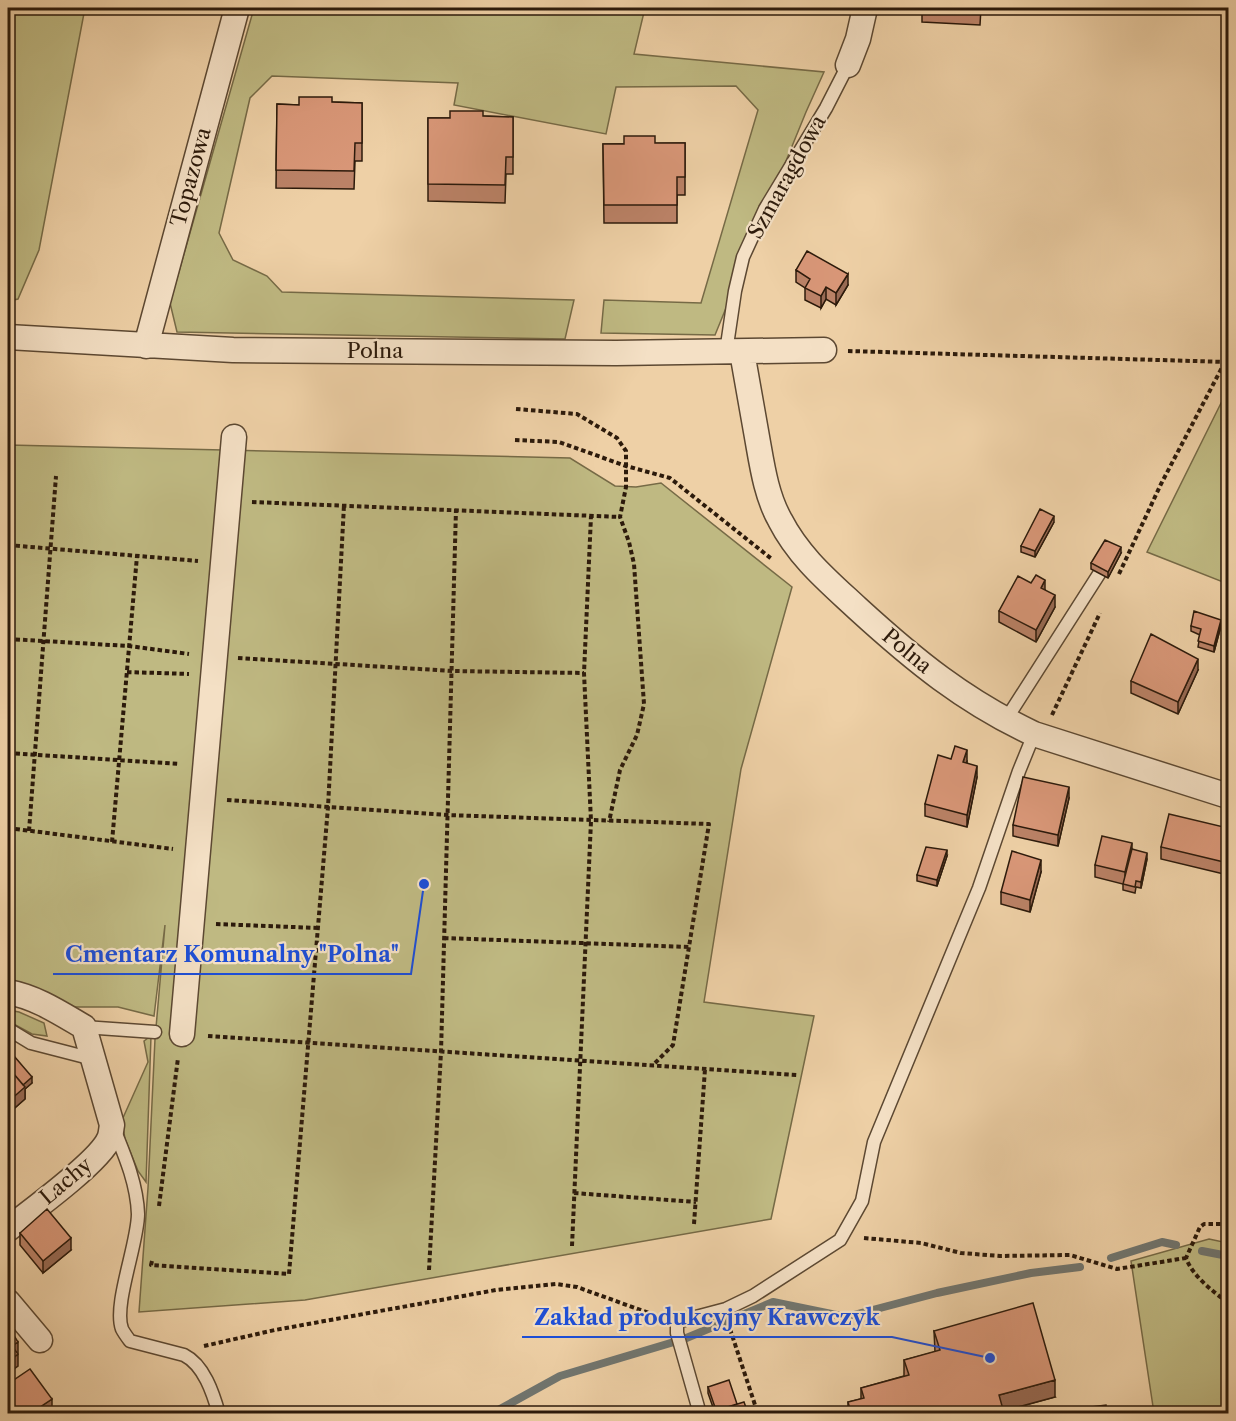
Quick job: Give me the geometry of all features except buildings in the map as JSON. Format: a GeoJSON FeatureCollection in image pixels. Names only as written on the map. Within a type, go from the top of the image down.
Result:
{"type":"FeatureCollection","features":[{"type":"Feature","properties":{"kind":"street","name":"Topazowa"},"geometry":{"type":"LineString","coordinates":[[146,346],[237,8]]}},
{"type":"Feature","properties":{"kind":"street","name":"Szmaragdowa"},"geometry":{"type":"LineString","coordinates":[[848,65],[858,39],[865,8]]}},
{"type":"Feature","properties":{"kind":"street","name":"Polna"},"geometry":{"type":"LineString","coordinates":[[8,337],[245,350],[734,352],[824,350]]}},
{"type":"Feature","properties":{"kind":"street","name":"Polna"},"geometry":{"type":"LineString","coordinates":[[734,352],[763,472],[779,519],[804,558],[923,667],[947,685],[1005,721],[1038,736],[1228,796]]}},
{"type":"Feature","properties":{"kind":"street"},"geometry":{"type":"LineString","coordinates":[[182,1034],[234,437]]}},
{"type":"Feature","properties":{"kind":"street"},"geometry":{"type":"LineString","coordinates":[[8,992],[20,994],[56,1010],[84,1028],[112,1125]]}},
{"type":"Feature","properties":{"kind":"street","name":"Lachy"},"geometry":{"type":"LineString","coordinates":[[8,1229],[101,1150],[109,1139],[112,1125]]}},
{"type":"Feature","properties":{"kind":"street"},"geometry":{"type":"LineString","coordinates":[[8,1302],[40,1340]]}},
{"type":"Feature","properties":{"kind":"lane","name":"Szmaragdowa"},"geometry":{"type":"LineString","coordinates":[[734,352],[735,291],[743,257],[765,209],[826,108],[848,65]]}},
{"type":"Feature","properties":{"kind":"lane"},"geometry":{"type":"LineString","coordinates":[[1005,721],[1099,574]]}},
{"type":"Feature","properties":{"kind":"lane"},"geometry":{"type":"LineString","coordinates":[[700,1413],[679,1340],[677,1322],[726,1309],[753,1296],[840,1240],[862,1201],[874,1142],[979,888],[1019,771],[1038,736]]}},
{"type":"Feature","properties":{"kind":"lane"},"geometry":{"type":"LineString","coordinates":[[84,1028],[155,1032]]}},
{"type":"Feature","properties":{"kind":"lane"},"geometry":{"type":"LineString","coordinates":[[8,1029],[31,1043],[93,1059]]}},
{"type":"Feature","properties":{"kind":"lane"},"geometry":{"type":"LineString","coordinates":[[112,1125],[137,1196],[138,1217],[120,1308],[122,1328],[130,1341],[184,1355],[191,1359],[199,1367],[219,1413]]}},
{"type":"Feature","properties":{"kind":"path"},"geometry":{"type":"LineString","coordinates":[[824,350],[1227,362]]}},
{"type":"Feature","properties":{"kind":"path"},"geometry":{"type":"LineString","coordinates":[[1115,581],[1161,484],[1227,362],[1228,356]]}},
{"type":"Feature","properties":{"kind":"path"},"geometry":{"type":"LineString","coordinates":[[516,409],[577,414],[617,438],[626,451],[626,488],[620,517],[634,564],[644,704],[637,735],[620,770],[609,822]]}},
{"type":"Feature","properties":{"kind":"path"},"geometry":{"type":"LineString","coordinates":[[514,440],[559,442],[670,478],[786,571],[804,558]]}},
{"type":"Feature","properties":{"kind":"path"},"geometry":{"type":"LineString","coordinates":[[29,831],[56,476]]}},
{"type":"Feature","properties":{"kind":"path"},"geometry":{"type":"LineString","coordinates":[[228,502],[620,517]]}},
{"type":"Feature","properties":{"kind":"path"},"geometry":{"type":"LineString","coordinates":[[153,1254],[151,1265],[289,1274],[328,807],[344,505]]}},
{"type":"Feature","properties":{"kind":"path"},"geometry":{"type":"LineString","coordinates":[[429,1270],[441,1052],[456,509]]}},
{"type":"Feature","properties":{"kind":"path"},"geometry":{"type":"LineString","coordinates":[[572,1246],[591,821],[584,673],[591,516]]}},
{"type":"Feature","properties":{"kind":"path"},"geometry":{"type":"LineString","coordinates":[[8,545],[222,563]]}},
{"type":"Feature","properties":{"kind":"path"},"geometry":{"type":"LineString","coordinates":[[112,842],[137,556]]}},
{"type":"Feature","properties":{"kind":"path"},"geometry":{"type":"LineString","coordinates":[[1038,736],[1100,613]]}},
{"type":"Feature","properties":{"kind":"path"},"geometry":{"type":"LineString","coordinates":[[8,639],[129,646],[214,666]]}},
{"type":"Feature","properties":{"kind":"path"},"geometry":{"type":"LineString","coordinates":[[127,672],[214,666],[335,663],[453,671],[584,673]]}},
{"type":"Feature","properties":{"kind":"path"},"geometry":{"type":"LineString","coordinates":[[8,753],[205,765]]}},
{"type":"Feature","properties":{"kind":"path"},"geometry":{"type":"LineString","coordinates":[[202,798],[447,815],[710,824],[673,1045],[651,1066]]}},
{"type":"Feature","properties":{"kind":"path"},"geometry":{"type":"LineString","coordinates":[[8,828],[197,852]]}},
{"type":"Feature","properties":{"kind":"path"},"geometry":{"type":"LineString","coordinates":[[191,923],[318,928]]}},
{"type":"Feature","properties":{"kind":"path"},"geometry":{"type":"LineString","coordinates":[[444,938],[689,946]]}},
{"type":"Feature","properties":{"kind":"path"},"geometry":{"type":"LineString","coordinates":[[159,1207],[182,1034],[796,1075]]}},
{"type":"Feature","properties":{"kind":"path"},"geometry":{"type":"LineString","coordinates":[[694,1224],[705,1069]]}},
{"type":"Feature","properties":{"kind":"path"},"geometry":{"type":"LineString","coordinates":[[574,1193],[696,1202]]}},
{"type":"Feature","properties":{"kind":"path"},"geometry":{"type":"LineString","coordinates":[[1228,1224],[1204,1224],[1200,1227],[1186,1258],[1189,1267],[1228,1303]]}},
{"type":"Feature","properties":{"kind":"path"},"geometry":{"type":"LineString","coordinates":[[840,1240],[861,1238],[921,1243],[961,1253],[1000,1256],[1070,1255],[1117,1269],[1186,1258]]}},
{"type":"Feature","properties":{"kind":"path"},"geometry":{"type":"LineString","coordinates":[[171,1352],[286,1328],[496,1290],[555,1284],[577,1287],[677,1322]]}},
{"type":"Feature","properties":{"kind":"path"},"geometry":{"type":"LineString","coordinates":[[729,1326],[758,1413]]}},
{"type":"Feature","properties":{"kind":"shaded area"},"geometry":{"type":"Polygon","coordinates":[[[8,8],[85,8],[39,250],[18,299],[8,301],[8,8]]]}},
{"type":"Feature","properties":{"kind":"shaded area"},"geometry":{"type":"Polygon","coordinates":[[[254,8],[645,8],[634,54],[824,72],[715,335],[601,333],[604,300],[701,303],[758,110],[736,86],[616,87],[606,134],[454,105],[458,83],[272,76],[250,98],[219,233],[233,260],[267,276],[282,292],[574,300],[565,339],[177,332],[170,303],[254,8]]]}},
{"type":"Feature","properties":{"kind":"shaded area"},"geometry":{"type":"Polygon","coordinates":[[[1228,389],[1228,584],[1147,552],[1228,389]]]}},
{"type":"Feature","properties":{"kind":"shaded area"},"geometry":{"type":"Polygon","coordinates":[[[8,445],[570,458],[615,486],[636,487],[661,483],[792,587],[741,769],[704,1002],[814,1016],[771,1219],[305,1300],[139,1312],[155,1039],[165,925],[154,1016],[118,1007],[59,1007],[8,988],[8,445]]]}},
{"type":"Feature","properties":{"kind":"shaded area"},"geometry":{"type":"Polygon","coordinates":[[[8,1010],[19,1012],[44,1023],[47,1036],[32,1034],[8,1021],[8,1010]]]}},
{"type":"Feature","properties":{"kind":"shaded area"},"geometry":{"type":"Polygon","coordinates":[[[151,1036],[146,1182],[138,1171],[125,1139],[122,1120],[148,1062],[144,1041],[151,1036]]]}},
{"type":"Feature","properties":{"kind":"shaded area"},"geometry":{"type":"Polygon","coordinates":[[[1209,1239],[1228,1243],[1228,1413],[1154,1413],[1131,1261],[1209,1239]]]}},
{"type":"Feature","properties":{"kind":"waterway"},"geometry":{"type":"LineString","coordinates":[[1111,1258],[1162,1242],[1176,1245]]}},
{"type":"Feature","properties":{"kind":"waterway"},"geometry":{"type":"LineString","coordinates":[[1202,1251],[1228,1256]]}},
{"type":"Feature","properties":{"kind":"waterway"},"geometry":{"type":"LineString","coordinates":[[491,1414],[560,1376],[684,1339],[773,1302],[846,1317],[937,1293],[1031,1273],[1080,1267]]}},
{"type":"Feature","properties":{"kind":"place","name":"Cmentarz Komunalny \"Polna\""},"geometry":{"type":"Point","coordinates":[424,884]}},
{"type":"Feature","properties":{"kind":"place","name":"Zakład produkcyjny Krawczyk"},"geometry":{"type":"Point","coordinates":[990,1358]}}]}
